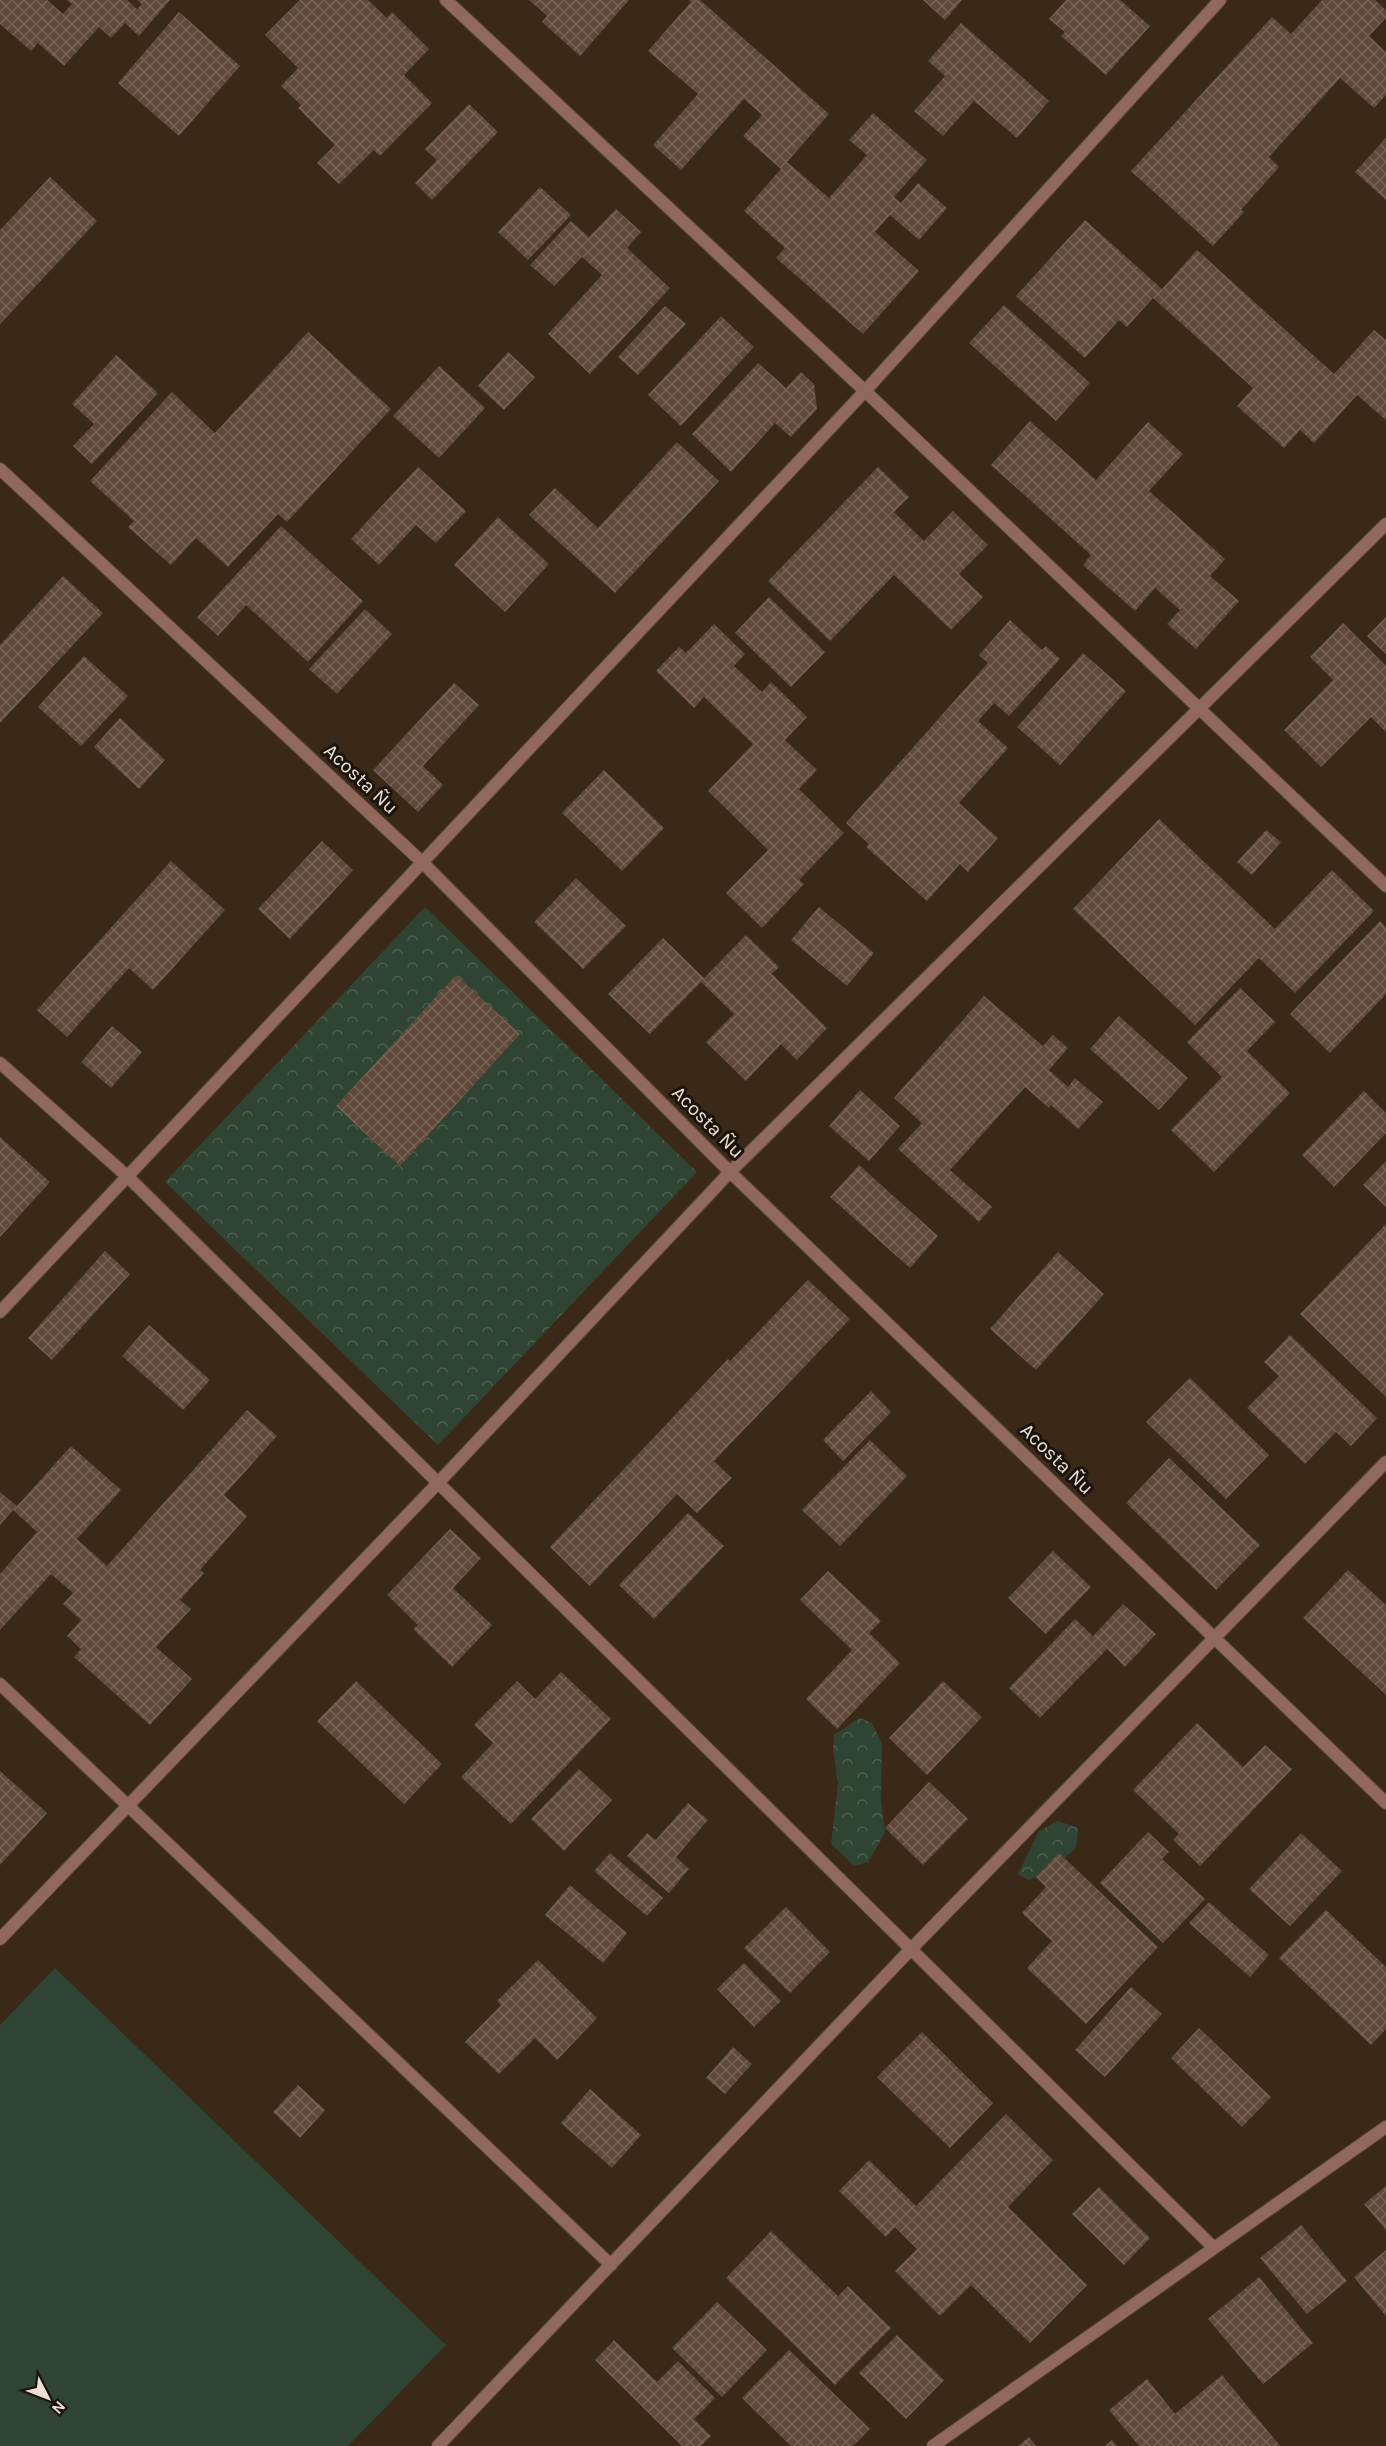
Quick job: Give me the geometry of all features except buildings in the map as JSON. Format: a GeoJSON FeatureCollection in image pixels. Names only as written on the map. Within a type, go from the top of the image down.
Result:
{"type":"FeatureCollection","features":[{"type":"Feature","properties":{"kind":"street"},"geometry":{"type":"LineString","coordinates":[[446,0],[865,391],[1386,886]]}},
{"type":"Feature","properties":{"kind":"street"},"geometry":{"type":"LineString","coordinates":[[0,1312],[865,391],[1220,0]]}},
{"type":"Feature","properties":{"kind":"street","name":"Acosta Ñu"},"geometry":{"type":"LineString","coordinates":[[0,470],[423,863],[730,1172],[1386,1803]]}},
{"type":"Feature","properties":{"kind":"street"},"geometry":{"type":"LineString","coordinates":[[0,1938],[438,1483],[730,1172],[1197,708],[1386,524]]}},
{"type":"Feature","properties":{"kind":"street"},"geometry":{"type":"LineString","coordinates":[[0,1063],[128,1177],[1214,2248]]}},
{"type":"Feature","properties":{"kind":"street"},"geometry":{"type":"LineString","coordinates":[[438,2446],[911,1949],[1386,1462]]}},
{"type":"Feature","properties":{"kind":"street"},"geometry":{"type":"LineString","coordinates":[[0,1684],[611,2265]]}},
{"type":"Feature","properties":{"kind":"street"},"geometry":{"type":"LineString","coordinates":[[933,2446],[1386,2127]]}},
{"type":"Feature","properties":{"kind":"green space"},"geometry":{"type":"Polygon","coordinates":[[[425,907],[697,1172],[438,1445],[165,1182],[425,907]]]}},
{"type":"Feature","properties":{"kind":"green space"},"geometry":{"type":"Polygon","coordinates":[[[859,1718],[872,1723],[882,1744],[881,1800],[885,1833],[868,1862],[854,1866],[831,1844],[838,1784],[833,1749],[834,1735],[859,1718]]]}},
{"type":"Feature","properties":{"kind":"green space"},"geometry":{"type":"Polygon","coordinates":[[[1058,1821],[1078,1828],[1076,1848],[1049,1871],[1029,1880],[1018,1874],[1039,1831],[1058,1821]]]}},
{"type":"Feature","properties":{"kind":"green space"},"geometry":{"type":"Polygon","coordinates":[[[55,1968],[446,2345],[348,2446],[0,2446],[0,2025],[55,1968]]]}}]}
